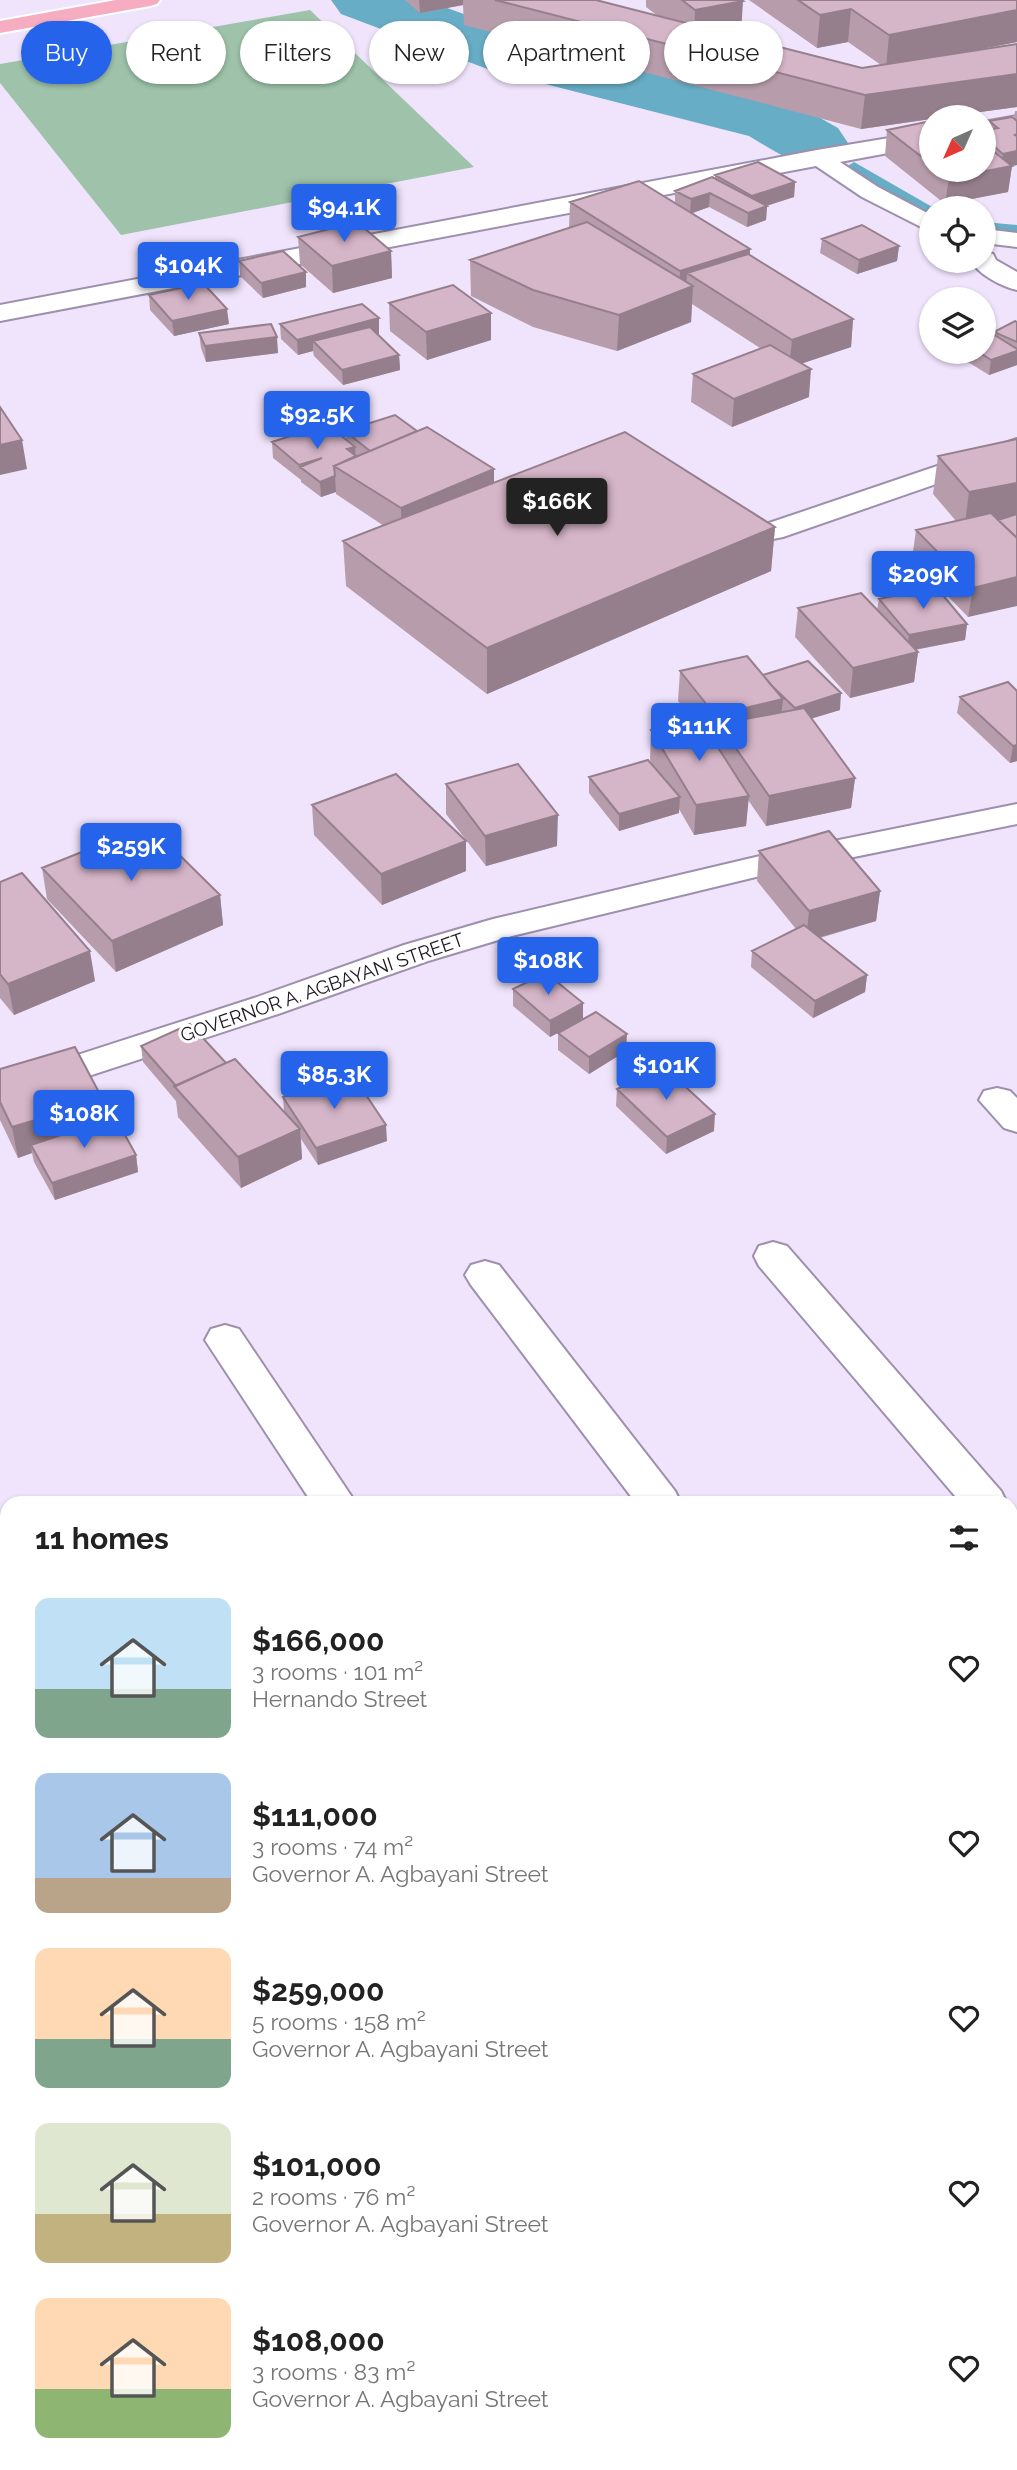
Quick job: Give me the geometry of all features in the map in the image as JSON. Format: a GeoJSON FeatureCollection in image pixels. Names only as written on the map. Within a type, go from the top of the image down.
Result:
{"type":"FeatureCollection","features":[{"type":"Feature","properties":{"kind":"main road"},"geometry":{"type":"LineString","coordinates":[[0,27],[120,2],[150,0]]}},
{"type":"Feature","properties":{"kind":"street"},"geometry":{"type":"LineString","coordinates":[[996,127],[1017,123]]}},
{"type":"Feature","properties":{"kind":"street"},"geometry":{"type":"LineString","coordinates":[[0,313],[817,157],[919,140]]}},
{"type":"Feature","properties":{"kind":"street"},"geometry":{"type":"LineString","coordinates":[[817,157],[870,192],[919,219]]}},
{"type":"Feature","properties":{"kind":"street"},"geometry":{"type":"LineString","coordinates":[[996,270],[1017,283]]}},
{"type":"Feature","properties":{"kind":"street"},"geometry":{"type":"LineString","coordinates":[[773,531],[1017,447]]}},
{"type":"Feature","properties":{"kind":"street","name":"GOVERNOR A. AGBAYANI STREET"},"geometry":{"type":"LineString","coordinates":[[0,1093],[241,1015],[416,953],[505,927],[760,866],[1017,814]]}},
{"type":"Feature","properties":{"kind":"street"},"geometry":{"type":"LineString","coordinates":[[773,1256],[980,1496]]}},
{"type":"Feature","properties":{"kind":"street"},"geometry":{"type":"LineString","coordinates":[[485,1275],[655,1496]]}},
{"type":"Feature","properties":{"kind":"street"},"geometry":{"type":"LineString","coordinates":[[225,1340],[330,1496]]}},
{"type":"Feature","properties":{"kind":"green space"},"geometry":{"type":"Polygon","coordinates":[[[310,10],[321,21],[247,21],[310,10]]]}},
{"type":"Feature","properties":{"kind":"green space"},"geometry":{"type":"Polygon","coordinates":[[[240,22],[240,84],[355,84],[355,53],[369,66],[369,84],[387,84],[474,167],[121,235],[0,83],[0,64],[21,60],[21,84],[112,84],[112,44],[126,42],[126,84],[226,84],[226,25],[240,22]]]}},
{"type":"Feature","properties":{"kind":"building"},"geometry":{"type":"Polygon","coordinates":[[[495,0],[596,0],[678,21],[664,21],[664,43],[650,40],[650,21],[577,21],[495,0]]]}},
{"type":"Feature","properties":{"kind":"building"},"geometry":{"type":"Polygon","coordinates":[[[682,0],[741,0],[743,1],[695,10],[682,0]]]}},
{"type":"Feature","properties":{"kind":"building"},"geometry":{"type":"Polygon","coordinates":[[[798,0],[1017,0],[1017,10],[889,35],[851,9],[820,15],[798,0]]]}},
{"type":"Feature","properties":{"kind":"building"},"geometry":{"type":"Polygon","coordinates":[[[1017,44],[1017,74],[865,95],[783,74],[783,48],[862,68],[1017,44]]]}},
{"type":"Feature","properties":{"kind":"building"},"geometry":{"type":"Polygon","coordinates":[[[1012,117],[1017,121],[1017,151],[1003,154],[996,148],[996,120],[1012,117]]]}},
{"type":"Feature","properties":{"kind":"building"},"geometry":{"type":"Polygon","coordinates":[[[919,123],[919,155],[887,130],[919,123]]]}},
{"type":"Feature","properties":{"kind":"building"},"geometry":{"type":"Polygon","coordinates":[[[996,153],[1012,166],[996,169],[996,153]]]}},
{"type":"Feature","properties":{"kind":"building"},"geometry":{"type":"Polygon","coordinates":[[[758,162],[795,182],[752,196],[715,175],[758,162]]]}},
{"type":"Feature","properties":{"kind":"building"},"geometry":{"type":"Polygon","coordinates":[[[712,177],[767,206],[748,213],[710,193],[691,199],[675,191],[712,177]]]}},
{"type":"Feature","properties":{"kind":"building"},"geometry":{"type":"Polygon","coordinates":[[[639,181],[750,249],[680,271],[570,202],[639,181]]]}},
{"type":"Feature","properties":{"kind":"building"},"geometry":{"type":"Polygon","coordinates":[[[357,222],[391,251],[332,266],[298,237],[357,222]]]}},
{"type":"Feature","properties":{"kind":"building"},"geometry":{"type":"Polygon","coordinates":[[[587,222],[693,286],[619,315],[533,290],[470,260],[587,222]]]}},
{"type":"Feature","properties":{"kind":"building"},"geometry":{"type":"Polygon","coordinates":[[[862,225],[899,246],[859,260],[822,239],[862,225]]]}},
{"type":"Feature","properties":{"kind":"building"},"geometry":{"type":"Polygon","coordinates":[[[283,251],[306,272],[261,283],[239,261],[283,251]]]}},
{"type":"Feature","properties":{"kind":"building"},"geometry":{"type":"Polygon","coordinates":[[[748,254],[853,319],[792,340],[687,273],[748,254]]]}},
{"type":"Feature","properties":{"kind":"building"},"geometry":{"type":"Polygon","coordinates":[[[203,283],[227,309],[172,321],[149,295],[203,283]]]}},
{"type":"Feature","properties":{"kind":"building"},"geometry":{"type":"Polygon","coordinates":[[[453,285],[491,313],[426,332],[389,303],[453,285]]]}},
{"type":"Feature","properties":{"kind":"building"},"geometry":{"type":"Polygon","coordinates":[[[362,304],[379,318],[297,340],[280,324],[362,304]]]}},
{"type":"Feature","properties":{"kind":"building"},"geometry":{"type":"Polygon","coordinates":[[[1017,322],[1017,342],[996,333],[1017,322]]]}},
{"type":"Feature","properties":{"kind":"building"},"geometry":{"type":"Polygon","coordinates":[[[271,324],[277,337],[205,346],[199,333],[271,324]]]}},
{"type":"Feature","properties":{"kind":"building"},"geometry":{"type":"Polygon","coordinates":[[[370,327],[399,355],[342,370],[313,341],[370,327]]]}},
{"type":"Feature","properties":{"kind":"building"},"geometry":{"type":"Polygon","coordinates":[[[996,336],[1017,349],[996,358],[996,336]]]}},
{"type":"Feature","properties":{"kind":"building"},"geometry":{"type":"Polygon","coordinates":[[[770,345],[811,369],[734,399],[693,374],[770,345]]]}},
{"type":"Feature","properties":{"kind":"building"},"geometry":{"type":"Polygon","coordinates":[[[0,407],[22,440],[0,445],[0,407]]]}},
{"type":"Feature","properties":{"kind":"building"},"geometry":{"type":"Polygon","coordinates":[[[395,415],[417,431],[370,451],[345,431],[395,415]]]}},
{"type":"Feature","properties":{"kind":"building"},"geometry":{"type":"Polygon","coordinates":[[[327,424],[355,447],[347,449],[356,456],[334,466],[335,476],[320,482],[300,467],[322,458],[299,465],[272,442],[327,424]]]}},
{"type":"Feature","properties":{"kind":"building"},"geometry":{"type":"Polygon","coordinates":[[[427,427],[494,469],[401,508],[334,466],[427,427]]]}},
{"type":"Feature","properties":{"kind":"building"},"geometry":{"type":"Polygon","coordinates":[[[625,432],[775,527],[487,648],[343,541],[625,432]]]}},
{"type":"Feature","properties":{"kind":"building"},"geometry":{"type":"Polygon","coordinates":[[[1017,439],[1017,483],[969,492],[938,456],[1017,439]]]}},
{"type":"Feature","properties":{"kind":"building"},"geometry":{"type":"Polygon","coordinates":[[[991,513],[1017,538],[1017,577],[973,588],[916,530],[991,513]]]}},
{"type":"Feature","properties":{"kind":"building"},"geometry":{"type":"Polygon","coordinates":[[[1017,514],[1017,538],[998,520],[1017,514]]]}},
{"type":"Feature","properties":{"kind":"building"},"geometry":{"type":"Polygon","coordinates":[[[936,587],[967,624],[909,635],[879,599],[936,587]]]}},
{"type":"Feature","properties":{"kind":"building"},"geometry":{"type":"Polygon","coordinates":[[[861,593],[918,652],[853,668],[798,608],[861,593]]]}},
{"type":"Feature","properties":{"kind":"building"},"geometry":{"type":"Polygon","coordinates":[[[747,656],[783,699],[715,715],[680,671],[747,656]]]}},
{"type":"Feature","properties":{"kind":"building"},"geometry":{"type":"Polygon","coordinates":[[[808,661],[841,693],[795,708],[763,675],[808,661]]]}},
{"type":"Feature","properties":{"kind":"building"},"geometry":{"type":"Polygon","coordinates":[[[1008,682],[1017,691],[1017,745],[1013,746],[960,697],[1008,682]]]}},
{"type":"Feature","properties":{"kind":"building"},"geometry":{"type":"Polygon","coordinates":[[[804,708],[855,778],[769,796],[719,724],[804,708]]]}},
{"type":"Feature","properties":{"kind":"building"},"geometry":{"type":"Polygon","coordinates":[[[701,721],[749,796],[696,805],[651,730],[701,721]]]}},
{"type":"Feature","properties":{"kind":"building"},"geometry":{"type":"Polygon","coordinates":[[[648,760],[680,797],[619,814],[589,777],[648,760]]]}},
{"type":"Feature","properties":{"kind":"building"},"geometry":{"type":"Polygon","coordinates":[[[518,764],[558,815],[485,836],[446,784],[518,764]]]}},
{"type":"Feature","properties":{"kind":"building"},"geometry":{"type":"Polygon","coordinates":[[[396,774],[466,841],[381,874],[312,805],[396,774]]]}},
{"type":"Feature","properties":{"kind":"building"},"geometry":{"type":"Polygon","coordinates":[[[149,825],[220,895],[112,941],[42,868],[149,825]]]}},
{"type":"Feature","properties":{"kind":"building"},"geometry":{"type":"Polygon","coordinates":[[[829,831],[880,891],[809,911],[759,851],[829,831]]]}},
{"type":"Feature","properties":{"kind":"building"},"geometry":{"type":"Polygon","coordinates":[[[22,873],[90,951],[8,984],[0,974],[0,882],[22,873]]]}},
{"type":"Feature","properties":{"kind":"building"},"geometry":{"type":"Polygon","coordinates":[[[804,925],[867,975],[815,1001],[752,951],[804,925]]]}},
{"type":"Feature","properties":{"kind":"building"},"geometry":{"type":"Polygon","coordinates":[[[546,973],[583,1003],[550,1021],[513,989],[546,973]]]}},
{"type":"Feature","properties":{"kind":"building"},"geometry":{"type":"Polygon","coordinates":[[[596,1012],[627,1034],[589,1057],[558,1033],[596,1012]]]}},
{"type":"Feature","properties":{"kind":"building"},"geometry":{"type":"Polygon","coordinates":[[[190,1024],[226,1063],[176,1086],[141,1046],[190,1024]]]}},
{"type":"Feature","properties":{"kind":"building"},"geometry":{"type":"Polygon","coordinates":[[[75,1047],[103,1100],[12,1127],[0,1102],[0,1069],[75,1047]]]}},
{"type":"Feature","properties":{"kind":"building"},"geometry":{"type":"Polygon","coordinates":[[[235,1059],[300,1129],[238,1157],[174,1086],[235,1059]]]}},
{"type":"Feature","properties":{"kind":"building"},"geometry":{"type":"Polygon","coordinates":[[[664,1067],[715,1114],[667,1137],[617,1089],[664,1067]]]}},
{"type":"Feature","properties":{"kind":"building"},"geometry":{"type":"Polygon","coordinates":[[[352,1074],[386,1125],[316,1148],[283,1097],[352,1074]]]}},
{"type":"Feature","properties":{"kind":"building"},"geometry":{"type":"Polygon","coordinates":[[[115,1117],[136,1155],[52,1183],[31,1145],[115,1117]]]}},
{"type":"Feature","properties":{"kind":"waterway"},"geometry":{"type":"LineString","coordinates":[[364,0],[514,56],[774,121],[812,143]]}},
{"type":"Feature","properties":{"kind":"waterway"},"geometry":{"type":"LineString","coordinates":[[854,166],[919,205]]}},
{"type":"Feature","properties":{"kind":"waterway"},"geometry":{"type":"LineString","coordinates":[[996,227],[1017,229]]}}]}
